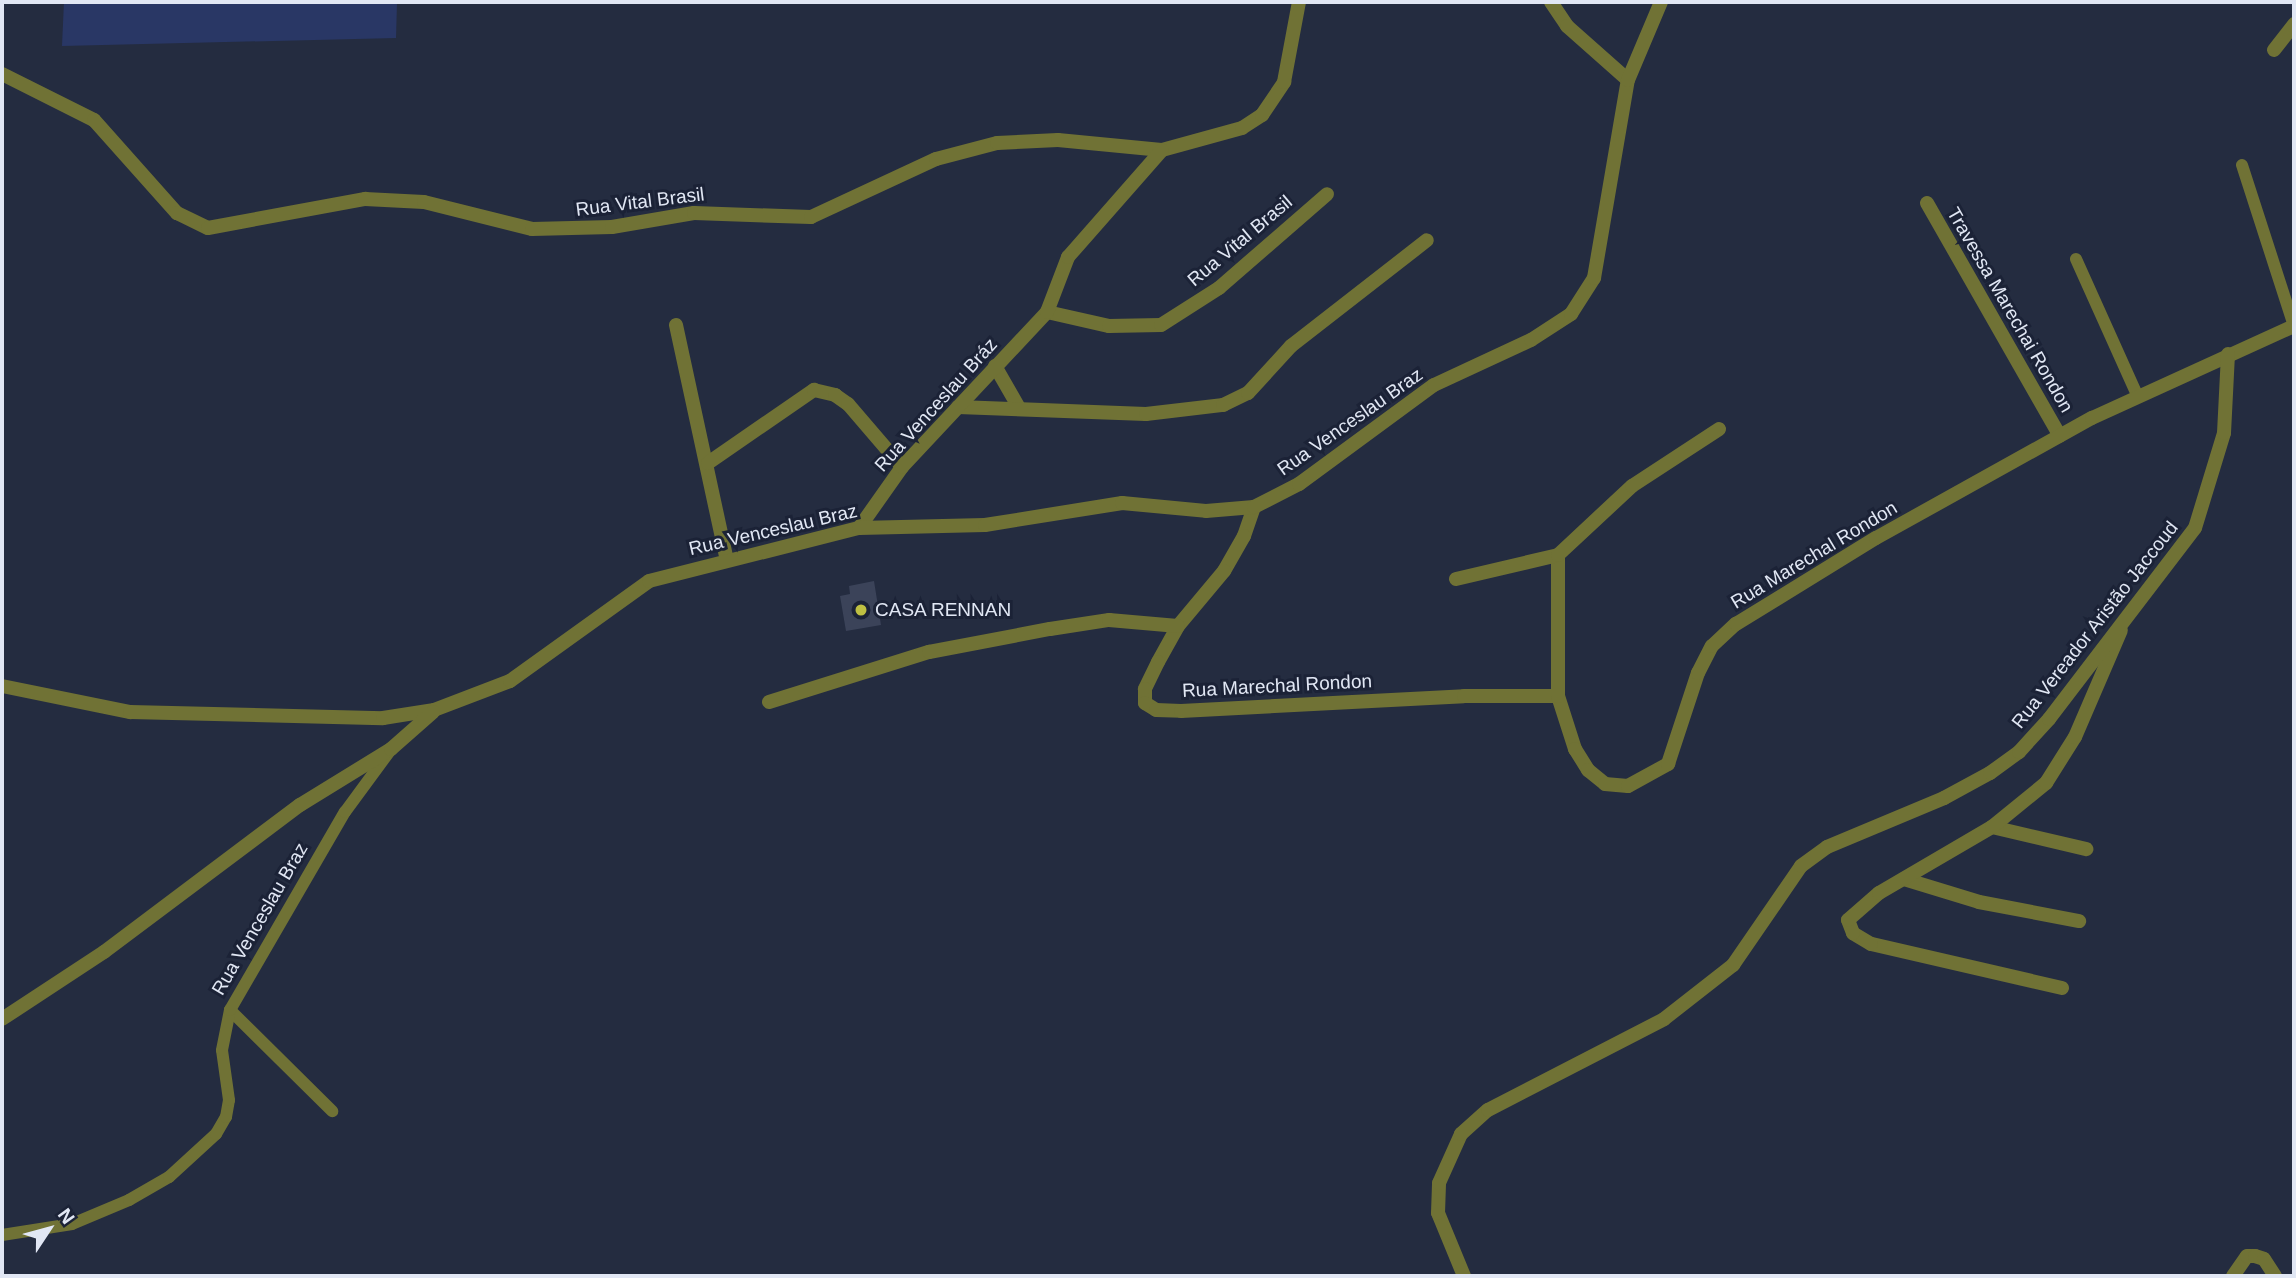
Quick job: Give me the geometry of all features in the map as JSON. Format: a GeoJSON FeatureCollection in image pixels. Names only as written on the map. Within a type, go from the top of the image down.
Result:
{"type":"FeatureCollection","features":[{"type":"Feature","properties":{"kind":"street","name":"Rua Vital Brasil"},"geometry":{"type":"LineString","coordinates":[[2,74],[94,120],[177,213],[208,229],[365,199],[424,202],[532,229],[612,227],[694,213],[811,217],[936,159],[997,143],[1058,140],[1162,150],[1242,128],[1262,115],[1284,82],[1299,2]]}},
{"type":"Feature","properties":{"kind":"street"},"geometry":{"type":"LineString","coordinates":[[1551,2],[1567,26],[1628,80]]}},
{"type":"Feature","properties":{"kind":"street","name":"Rua Venceslau Braz"},"geometry":{"type":"LineString","coordinates":[[2,686],[130,712],[383,718],[434,710],[510,681],[649,581],[859,528],[985,524],[1112,504],[1206,511],[1254,507],[1299,484],[1434,385],[1531,340],[1571,314],[1594,278],[1628,80],[1661,2]]}},
{"type":"Feature","properties":{"kind":"street"},"geometry":{"type":"LineString","coordinates":[[2274,50],[2294,24]]}},
{"type":"Feature","properties":{"kind":"street"},"geometry":{"type":"LineString","coordinates":[[1047,312],[1056,283],[1073,251],[1162,150]]}},
{"type":"Feature","properties":{"kind":"street","name":"Rua Vital Brasil"},"geometry":{"type":"LineString","coordinates":[[1047,312],[1109,326],[1161,325],[1219,288],[1327,194]]}},
{"type":"Feature","properties":{"kind":"street","name":"Travessa Marechai Rondon"},"geometry":{"type":"LineString","coordinates":[[1927,203],[2060,436]]}},
{"type":"Feature","properties":{"kind":"street"},"geometry":{"type":"LineString","coordinates":[[958,407],[1018,406],[1146,414],[1223,405],[1248,393],[1301,337],[1427,240]]}},
{"type":"Feature","properties":{"kind":"street","name":"Rua Venceslau Bráz"},"geometry":{"type":"LineString","coordinates":[[859,528],[902,467],[1047,312]]}},
{"type":"Feature","properties":{"kind":"street"},"geometry":{"type":"LineString","coordinates":[[676,325],[727,560]]}},
{"type":"Feature","properties":{"kind":"street","name":"Rua Marechal Rondon"},"geometry":{"type":"LineString","coordinates":[[1254,507],[1244,536],[1224,571],[1178,626],[1145,689],[1145,703],[1156,710],[1558,696],[1575,748],[1588,770],[1605,784],[1628,786],[1648,779],[1668,764],[1678,740],[1685,702],[1698,673],[1712,646],[1736,624],[1853,551],[2060,436],[2228,354],[2294,326]]}},
{"type":"Feature","properties":{"kind":"street","name":"Rua Vereador Aristão Jaccoud"},"geometry":{"type":"LineString","coordinates":[[1464,1276],[1438,1213],[1439,1183],[1461,1135],[1488,1110],[1664,1019],[1733,965],[1801,866],[1828,846],[1944,797],[2019,752],[2049,719],[2195,528],[2224,433],[2228,354]]}},
{"type":"Feature","properties":{"kind":"street"},"geometry":{"type":"LineString","coordinates":[[995,366],[1018,406]]}},
{"type":"Feature","properties":{"kind":"street"},"geometry":{"type":"LineString","coordinates":[[708,463],[814,390],[835,395],[848,404],[902,467]]}},
{"type":"Feature","properties":{"kind":"street"},"geometry":{"type":"LineString","coordinates":[[1455,579],[1558,555],[1632,486],[1719,429]]}},
{"type":"Feature","properties":{"kind":"street"},"geometry":{"type":"LineString","coordinates":[[1558,555],[1558,696]]}},
{"type":"Feature","properties":{"kind":"street"},"geometry":{"type":"LineString","coordinates":[[2062,988],[1871,944],[1848,927],[1850,915],[1904,879],[1992,827],[2046,783],[2075,737],[2125,618]]}},
{"type":"Feature","properties":{"kind":"street"},"geometry":{"type":"LineString","coordinates":[[769,702],[929,652],[1050,629],[1110,620],[1178,626]]}},
{"type":"Feature","properties":{"kind":"street","name":"Rua Venceslau Braz"},"geometry":{"type":"LineString","coordinates":[[2,1019],[103,952],[300,805],[391,749],[434,710]]}},
{"type":"Feature","properties":{"kind":"street"},"geometry":{"type":"LineString","coordinates":[[1992,827],[2086,849]]}},
{"type":"Feature","properties":{"kind":"street"},"geometry":{"type":"LineString","coordinates":[[1904,879],[1979,902],[2079,921]]}},
{"type":"Feature","properties":{"kind":"street"},"geometry":{"type":"LineString","coordinates":[[2233,1276],[2247,1256],[2264,1259],[2275,1276]]}},
{"type":"Feature","properties":{"kind":"lane"},"geometry":{"type":"LineString","coordinates":[[2242,165],[2294,326]]}},
{"type":"Feature","properties":{"kind":"lane"},"geometry":{"type":"LineString","coordinates":[[2076,259],[2138,397]]}},
{"type":"Feature","properties":{"kind":"lane","name":"Rua Venceslau Braz"},"geometry":{"type":"LineString","coordinates":[[2,1236],[72,1224],[129,1200],[197,1155],[226,1117],[229,1100],[222,1050],[230,1010],[345,812],[391,749]]}},
{"type":"Feature","properties":{"kind":"lane"},"geometry":{"type":"LineString","coordinates":[[230,1010],[332,1111]]}},
{"type":"Feature","properties":{"kind":"shaded area"},"geometry":{"type":"Polygon","coordinates":[[[64,2],[397,2],[396,38],[62,46],[64,2]]]}},
{"type":"Feature","properties":{"kind":"building","name":"CASA RENNAN"},"geometry":{"type":"Polygon","coordinates":[[[874,581],[881,625],[846,631],[840,596],[850,594],[849,586],[874,581]]]}},
{"type":"Feature","properties":{"kind":"place","name":"CASA RENNAN"},"geometry":{"type":"Point","coordinates":[861,610]}}]}
